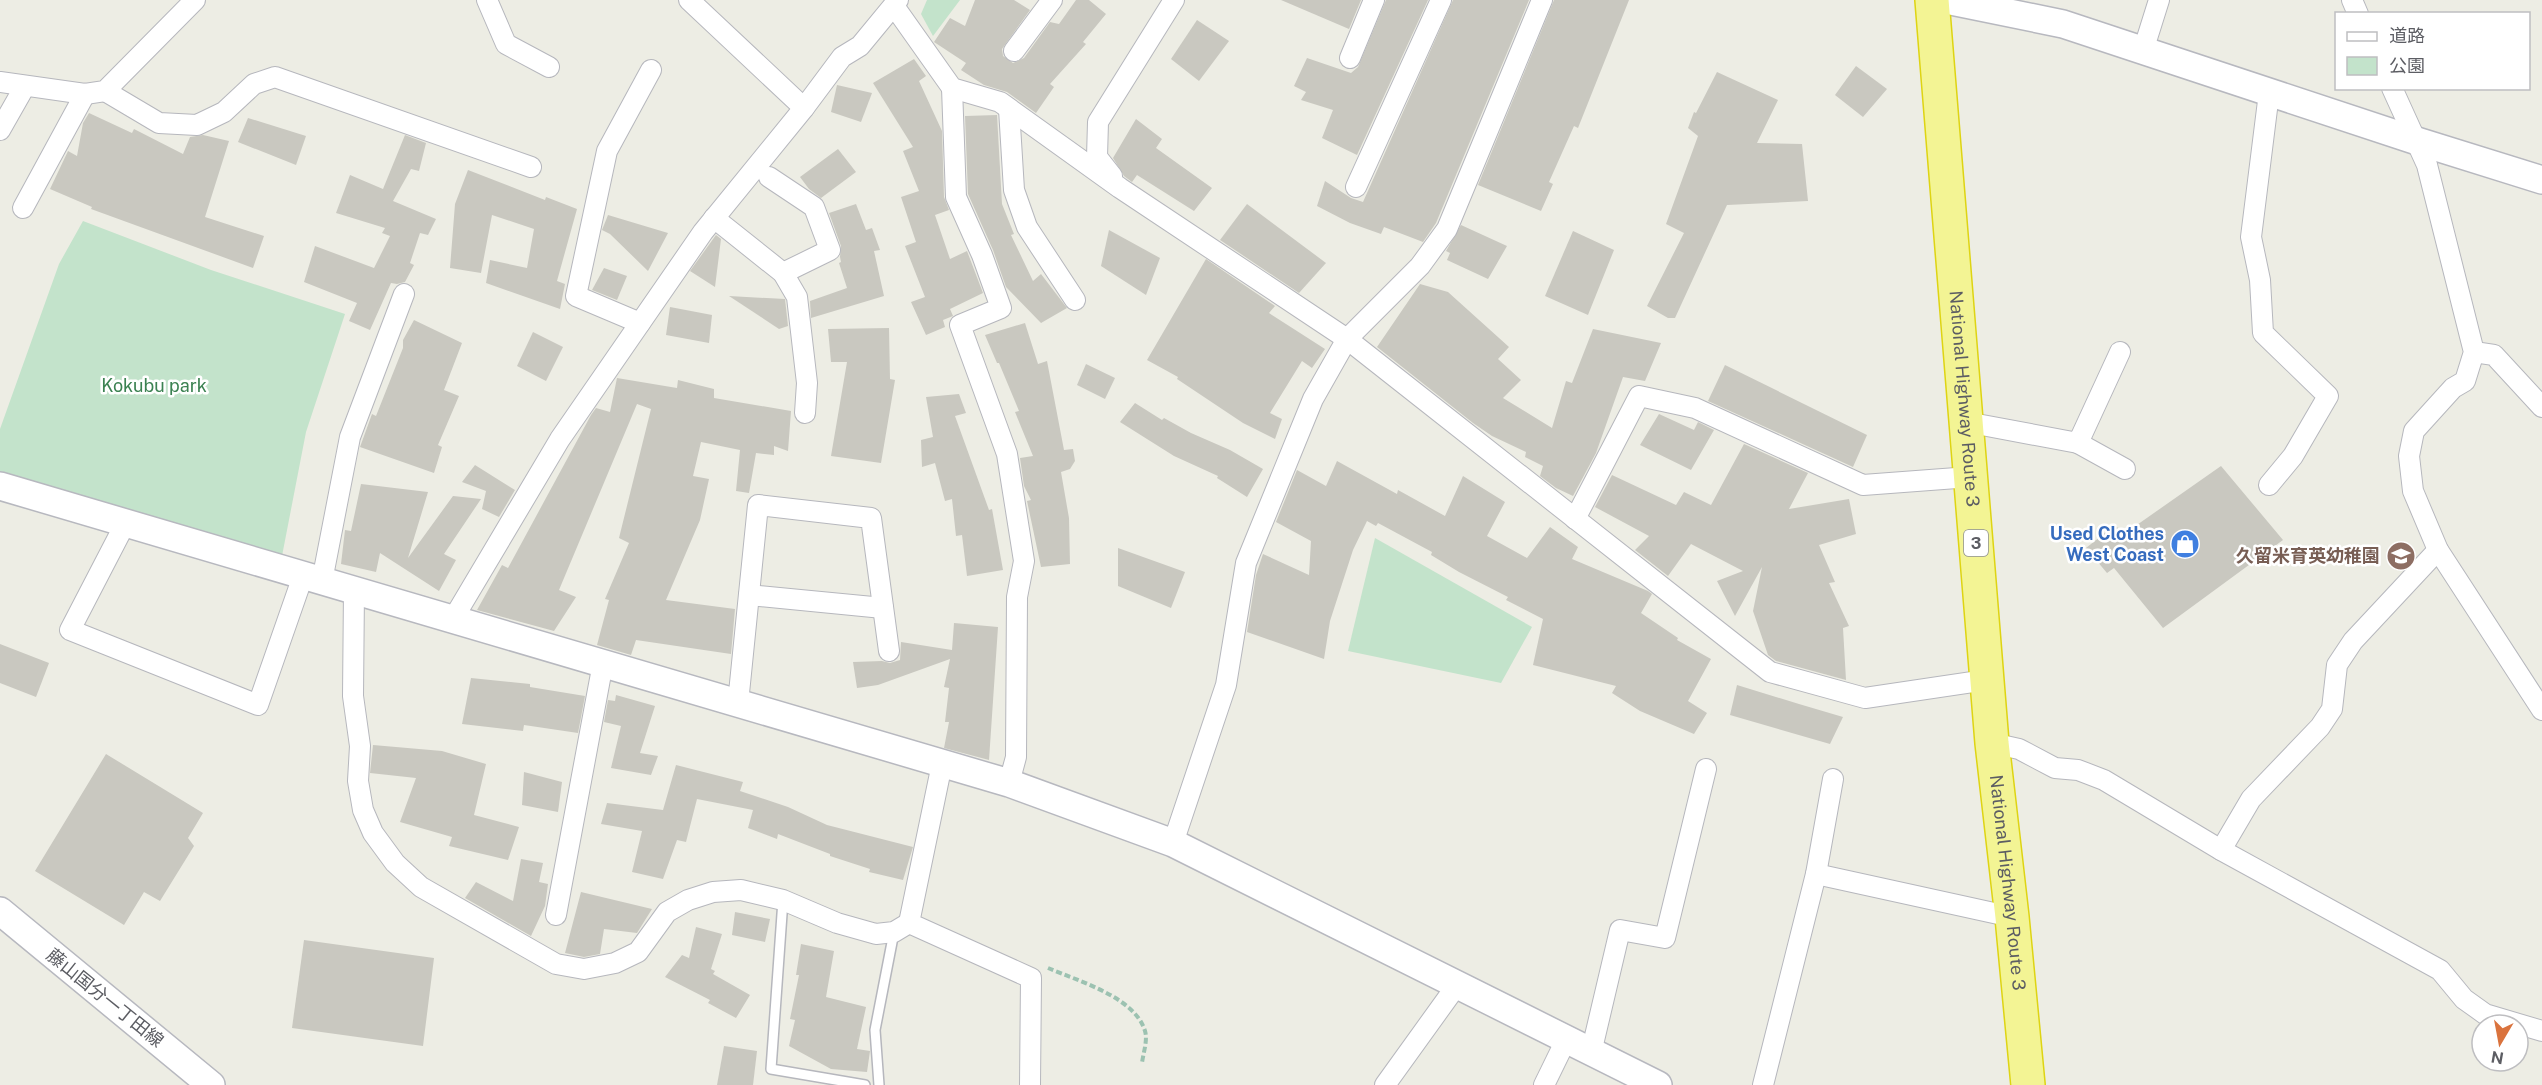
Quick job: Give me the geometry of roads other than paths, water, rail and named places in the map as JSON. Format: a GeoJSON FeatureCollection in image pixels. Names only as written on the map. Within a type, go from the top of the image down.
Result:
{"type":"FeatureCollection","features":[{"type":"Feature","properties":{"kind":"highway","name":"National Highway Route 3"},"geometry":{"type":"LineString","coordinates":[[1932,0],[1986,680],[2028,1085]]}},
{"type":"Feature","properties":{"kind":"street"},"geometry":{"type":"LineString","coordinates":[[0,82],[85,94],[105,91],[195,0]]}},
{"type":"Feature","properties":{"kind":"street"},"geometry":{"type":"LineString","coordinates":[[487,0],[506,44],[549,67]]}},
{"type":"Feature","properties":{"kind":"street"},"geometry":{"type":"LineString","coordinates":[[689,0],[804,108]]}},
{"type":"Feature","properties":{"kind":"street"},"geometry":{"type":"LineString","coordinates":[[1014,51],[1052,0]]}},
{"type":"Feature","properties":{"kind":"street"},"geometry":{"type":"LineString","coordinates":[[1120,188],[1097,157],[1098,122],[1174,0]]}},
{"type":"Feature","properties":{"kind":"street"},"geometry":{"type":"LineString","coordinates":[[1350,58],[1374,0]]}},
{"type":"Feature","properties":{"kind":"street"},"geometry":{"type":"LineString","coordinates":[[1356,187],[1441,0]]}},
{"type":"Feature","properties":{"kind":"street"},"geometry":{"type":"LineString","coordinates":[[1173,843],[1226,685],[1246,563],[1313,399],[1347,339],[1420,266],[1447,229],[1542,0]]}},
{"type":"Feature","properties":{"kind":"street"},"geometry":{"type":"LineString","coordinates":[[1946,0],[2063,24],[2269,93],[2542,180]]}},
{"type":"Feature","properties":{"kind":"street"},"geometry":{"type":"LineString","coordinates":[[2143,51],[2159,0]]}},
{"type":"Feature","properties":{"kind":"street"},"geometry":{"type":"LineString","coordinates":[[453,619],[560,439],[714,218],[804,108],[842,57],[860,46],[896,3],[952,88],[956,197],[982,255],[1001,308],[960,325],[1007,454],[1024,561],[1017,597],[1016,757],[1009,783]]}},
{"type":"Feature","properties":{"kind":"street"},"geometry":{"type":"LineString","coordinates":[[640,323],[576,296],[607,151],[651,70]]}},
{"type":"Feature","properties":{"kind":"street"},"geometry":{"type":"LineString","coordinates":[[105,91],[159,123],[197,125],[224,112],[254,84],[275,78],[531,167]]}},
{"type":"Feature","properties":{"kind":"street"},"geometry":{"type":"LineString","coordinates":[[0,130],[25,86]]}},
{"type":"Feature","properties":{"kind":"street"},"geometry":{"type":"LineString","coordinates":[[952,88],[1000,102],[1120,188],[1347,339],[1770,672],[1865,698],[1986,680]]}},
{"type":"Feature","properties":{"kind":"street"},"geometry":{"type":"LineString","coordinates":[[2393,90],[2427,165],[2474,352],[2465,381],[2453,388],[2414,431],[2409,456],[2413,491],[2438,550],[2542,710]]}},
{"type":"Feature","properties":{"kind":"street"},"geometry":{"type":"LineString","coordinates":[[2269,93],[2251,237],[2260,280],[2263,333],[2328,396],[2293,456],[2269,485]]}},
{"type":"Feature","properties":{"kind":"street"},"geometry":{"type":"LineString","coordinates":[[23,208],[85,94]]}},
{"type":"Feature","properties":{"kind":"street"},"geometry":{"type":"LineString","coordinates":[[1009,109],[1014,190],[1027,227],[1075,300]]}},
{"type":"Feature","properties":{"kind":"street"},"geometry":{"type":"LineString","coordinates":[[770,177],[814,207],[830,249],[783,273]]}},
{"type":"Feature","properties":{"kind":"street"},"geometry":{"type":"LineString","coordinates":[[714,218],[783,273],[797,297],[807,383],[805,413]]}},
{"type":"Feature","properties":{"kind":"street"},"geometry":{"type":"LineString","coordinates":[[125,524],[70,630],[258,705],[313,579],[351,437],[405,294]]}},
{"type":"Feature","properties":{"kind":"street"},"geometry":{"type":"LineString","coordinates":[[2078,443],[2120,352]]}},
{"type":"Feature","properties":{"kind":"street"},"geometry":{"type":"LineString","coordinates":[[2474,352],[2494,355],[2542,407]]}},
{"type":"Feature","properties":{"kind":"street"},"geometry":{"type":"LineString","coordinates":[[1575,519],[1639,396],[1695,408],[1863,485],[1970,477]]}},
{"type":"Feature","properties":{"kind":"street"},"geometry":{"type":"LineString","coordinates":[[1966,422],[2078,443],[2125,469]]}},
{"type":"Feature","properties":{"kind":"street"},"geometry":{"type":"LineString","coordinates":[[0,486],[1009,783],[1173,843],[1658,1085]]}},
{"type":"Feature","properties":{"kind":"street"},"geometry":{"type":"LineString","coordinates":[[738,703],[758,505],[871,518],[889,651]]}},
{"type":"Feature","properties":{"kind":"street"},"geometry":{"type":"LineString","coordinates":[[2221,850],[2251,800],[2320,727],[2332,709],[2337,665],[2353,641],[2438,550]]}},
{"type":"Feature","properties":{"kind":"street"},"geometry":{"type":"LineString","coordinates":[[354,591],[354,696],[360,746],[358,781],[363,810],[373,833],[395,863],[421,887],[556,964],[584,969],[615,963],[638,952],[667,912],[688,900],[713,892],[741,890],[783,900],[837,923],[876,934],[902,928],[1031,978],[1030,1085]]}},
{"type":"Feature","properties":{"kind":"street"},"geometry":{"type":"LineString","coordinates":[[749,595],[883,608]]}},
{"type":"Feature","properties":{"kind":"street"},"geometry":{"type":"LineString","coordinates":[[556,915],[603,663]]}},
{"type":"Feature","properties":{"kind":"street"},"geometry":{"type":"LineString","coordinates":[[1992,743],[2019,749],[2055,768],[2079,770],[2104,780],[2221,850],[2440,970],[2464,999],[2485,1014],[2542,1031]]}},
{"type":"Feature","properties":{"kind":"street"},"geometry":{"type":"LineString","coordinates":[[902,928],[942,764]]}},
{"type":"Feature","properties":{"kind":"street"},"geometry":{"type":"LineString","coordinates":[[1591,1053],[1620,930],[1665,938],[1706,769]]}},
{"type":"Feature","properties":{"kind":"street"},"geometry":{"type":"LineString","coordinates":[[1763,1085],[1816,874],[1833,779]]}},
{"type":"Feature","properties":{"kind":"street"},"geometry":{"type":"LineString","coordinates":[[1816,874],[2012,917]]}},
{"type":"Feature","properties":{"kind":"street","name":"藤山国分一丁田線"},"geometry":{"type":"LineString","coordinates":[[0,912],[211,1085]]}},
{"type":"Feature","properties":{"kind":"street"},"geometry":{"type":"LineString","coordinates":[[1385,1085],[1457,985]]}},
{"type":"Feature","properties":{"kind":"street"},"geometry":{"type":"LineString","coordinates":[[1544,1085],[1566,1040]]}},
{"type":"Feature","properties":{"kind":"lane"},"geometry":{"type":"LineString","coordinates":[[783,900],[771,1069],[865,1085]]}},
{"type":"Feature","properties":{"kind":"lane"},"geometry":{"type":"LineString","coordinates":[[879,1085],[875,1030],[902,928]]}},
{"type":"Feature","properties":{"kind":"place","name":"Used Clothes West Coast"},"geometry":{"type":"Point","coordinates":[2185,544]}},
{"type":"Feature","properties":{"kind":"place","name":"久留米育英幼稚園"},"geometry":{"type":"Point","coordinates":[2401,556]}},
{"type":"Feature","properties":{"kind":"park label","name":"Kokubu park"},"geometry":{"type":"Point","coordinates":[154,386]}}]}
